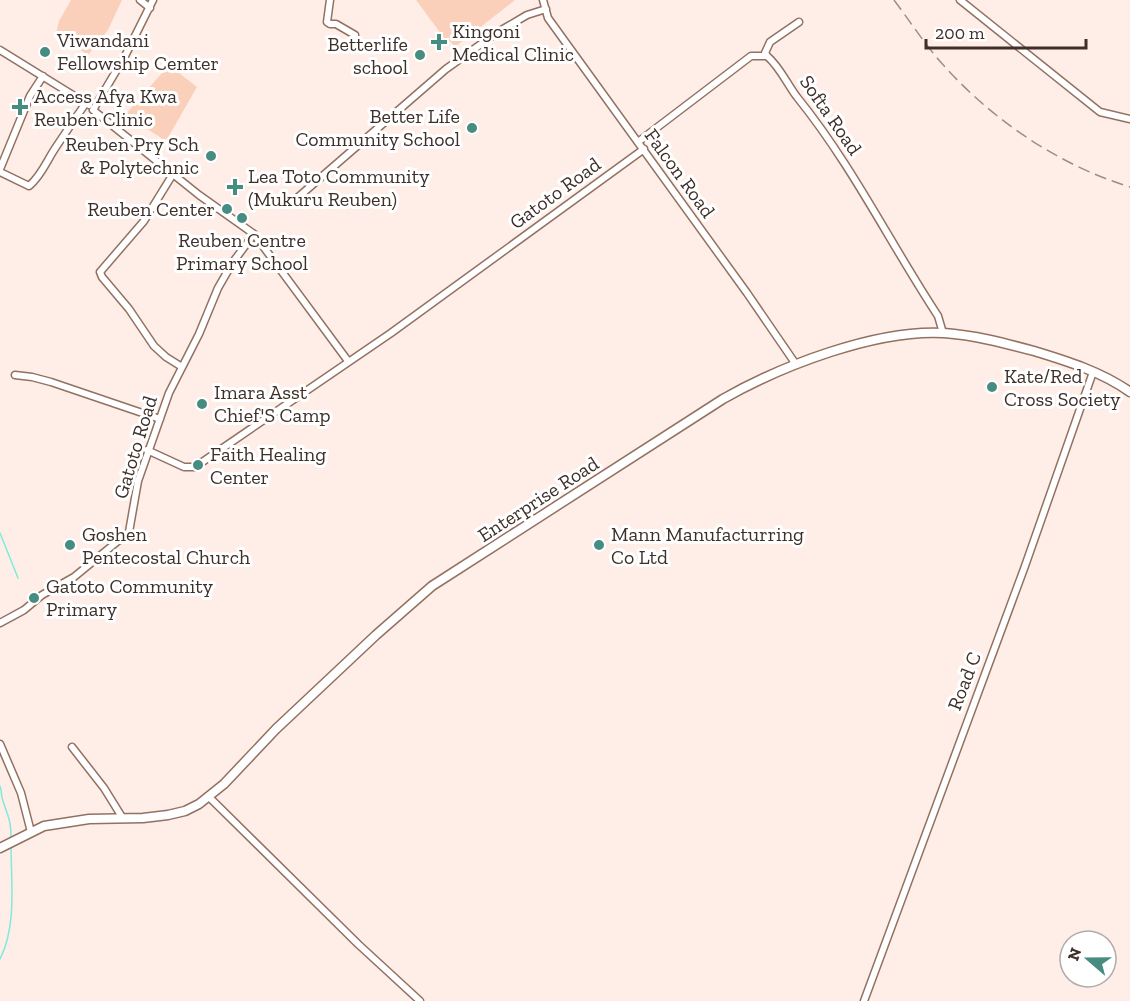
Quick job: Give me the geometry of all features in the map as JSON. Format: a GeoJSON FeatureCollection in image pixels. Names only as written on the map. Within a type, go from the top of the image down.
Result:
{"type":"FeatureCollection","features":[{"type":"Feature","properties":{"kind":"main road","name":"Enterprise Road"},"geometry":{"type":"LineString","coordinates":[[0,848],[44,826],[123,817],[143,818],[185,812],[208,796],[376,635],[432,586],[723,399],[795,363],[889,338],[942,333],[1005,344],[1054,357],[1093,372],[1130,392]]}},
{"type":"Feature","properties":{"kind":"street"},"geometry":{"type":"LineString","coordinates":[[140,0],[150,9]]}},
{"type":"Feature","properties":{"kind":"street"},"geometry":{"type":"LineString","coordinates":[[93,110],[153,0]]}},
{"type":"Feature","properties":{"kind":"street"},"geometry":{"type":"LineString","coordinates":[[330,0],[327,22],[336,24],[355,35]]}},
{"type":"Feature","properties":{"kind":"street","name":"Falcon Road"},"geometry":{"type":"LineString","coordinates":[[543,0],[548,18],[556,30],[644,149],[795,363]]}},
{"type":"Feature","properties":{"kind":"street"},"geometry":{"type":"LineString","coordinates":[[960,0],[1100,112],[1130,119]]}},
{"type":"Feature","properties":{"kind":"street"},"geometry":{"type":"LineString","coordinates":[[296,199],[446,69],[498,32],[527,15],[546,9]]}},
{"type":"Feature","properties":{"kind":"street"},"geometry":{"type":"LineString","coordinates":[[638,142],[752,56],[767,57],[765,53],[770,42],[798,22]]}},
{"type":"Feature","properties":{"kind":"street"},"geometry":{"type":"LineString","coordinates":[[0,50],[86,103],[199,195],[254,234],[348,361]]}},
{"type":"Feature","properties":{"kind":"street","name":"Softa Road"},"geometry":{"type":"LineString","coordinates":[[767,57],[775,64],[810,111],[856,180],[938,316],[942,333]]}},
{"type":"Feature","properties":{"kind":"street"},"geometry":{"type":"LineString","coordinates":[[44,76],[30,96],[0,171],[29,186],[43,171],[86,103]]}},
{"type":"Feature","properties":{"kind":"street","name":"Gatoto Road"},"geometry":{"type":"LineString","coordinates":[[147,450],[184,467],[195,467],[391,333],[644,149]]}},
{"type":"Feature","properties":{"kind":"street"},"geometry":{"type":"LineString","coordinates":[[173,174],[144,221],[100,272],[154,346],[166,357],[183,367]]}},
{"type":"Feature","properties":{"kind":"street","name":"Gatoto Road"},"geometry":{"type":"LineString","coordinates":[[0,623],[24,610],[42,595],[78,573],[129,532],[138,481],[147,450],[169,393],[232,261],[254,234]]}},
{"type":"Feature","properties":{"kind":"street","name":"Road C"},"geometry":{"type":"LineString","coordinates":[[864,1001],[1025,566],[1093,372]]}},
{"type":"Feature","properties":{"kind":"street"},"geometry":{"type":"LineString","coordinates":[[15,375],[32,376],[160,419]]}},
{"type":"Feature","properties":{"kind":"street"},"geometry":{"type":"LineString","coordinates":[[0,744],[1,754],[15,777],[31,832]]}},
{"type":"Feature","properties":{"kind":"street"},"geometry":{"type":"LineString","coordinates":[[72,747],[123,817]]}},
{"type":"Feature","properties":{"kind":"street"},"geometry":{"type":"LineString","coordinates":[[208,796],[350,936],[420,1001]]}},
{"type":"Feature","properties":{"kind":"shaded area"},"geometry":{"type":"Polygon","coordinates":[[[71,0],[122,0],[108,30],[88,55],[56,33],[59,21],[71,0]]]}},
{"type":"Feature","properties":{"kind":"shaded area"},"geometry":{"type":"Polygon","coordinates":[[[416,0],[515,0],[455,47],[450,41],[447,42],[416,0]]]}},
{"type":"Feature","properties":{"kind":"shaded area"},"geometry":{"type":"Polygon","coordinates":[[[169,65],[197,87],[166,141],[125,115],[169,65]]]}},
{"type":"Feature","properties":{"kind":"waterway"},"geometry":{"type":"LineString","coordinates":[[0,533],[18,578]]}},
{"type":"Feature","properties":{"kind":"waterway"},"geometry":{"type":"LineString","coordinates":[[0,786],[10,822],[11,837]]}},
{"type":"Feature","properties":{"kind":"waterway"},"geometry":{"type":"LineString","coordinates":[[0,959],[11,918],[11,845]]}},
{"type":"Feature","properties":{"kind":"railway"},"geometry":{"type":"LineString","coordinates":[[894,0],[938,59],[979,101],[1050,152],[1076,166],[1130,187]]}},
{"type":"Feature","properties":{"kind":"place","name":"Kingoni Medical Clinic"},"geometry":{"type":"Point","coordinates":[439,42]}},
{"type":"Feature","properties":{"kind":"place","name":"Viwandani Fellowship Cemter"},"geometry":{"type":"Point","coordinates":[45,52]}},
{"type":"Feature","properties":{"kind":"place","name":"Betterlife school"},"geometry":{"type":"Point","coordinates":[420,55]}},
{"type":"Feature","properties":{"kind":"place","name":"Access Afya Kwa Reuben Clinic"},"geometry":{"type":"Point","coordinates":[20,107]}},
{"type":"Feature","properties":{"kind":"place","name":"Better Life Community School"},"geometry":{"type":"Point","coordinates":[472,128]}},
{"type":"Feature","properties":{"kind":"place","name":"Reuben Pry Sch & Polytechnic"},"geometry":{"type":"Point","coordinates":[211,156]}},
{"type":"Feature","properties":{"kind":"place","name":"Lea Toto Community (Mukuru Reuben)"},"geometry":{"type":"Point","coordinates":[235,187]}},
{"type":"Feature","properties":{"kind":"place","name":"Reuben Center"},"geometry":{"type":"Point","coordinates":[227,209]}},
{"type":"Feature","properties":{"kind":"place","name":"Reuben Centre Primary School"},"geometry":{"type":"Point","coordinates":[242,218]}},
{"type":"Feature","properties":{"kind":"place","name":"Kate/Red Cross Society"},"geometry":{"type":"Point","coordinates":[992,387]}},
{"type":"Feature","properties":{"kind":"place","name":"Imara Asst Chief'S Camp"},"geometry":{"type":"Point","coordinates":[202,404]}},
{"type":"Feature","properties":{"kind":"place","name":"Faith Healing Center"},"geometry":{"type":"Point","coordinates":[198,465]}},
{"type":"Feature","properties":{"kind":"place","name":"Goshen Pentecostal Church"},"geometry":{"type":"Point","coordinates":[70,545]}},
{"type":"Feature","properties":{"kind":"place","name":"Mann Manufacturring Co Ltd"},"geometry":{"type":"Point","coordinates":[599,545]}},
{"type":"Feature","properties":{"kind":"place","name":"Gatoto Community Primary"},"geometry":{"type":"Point","coordinates":[34,598]}}]}
